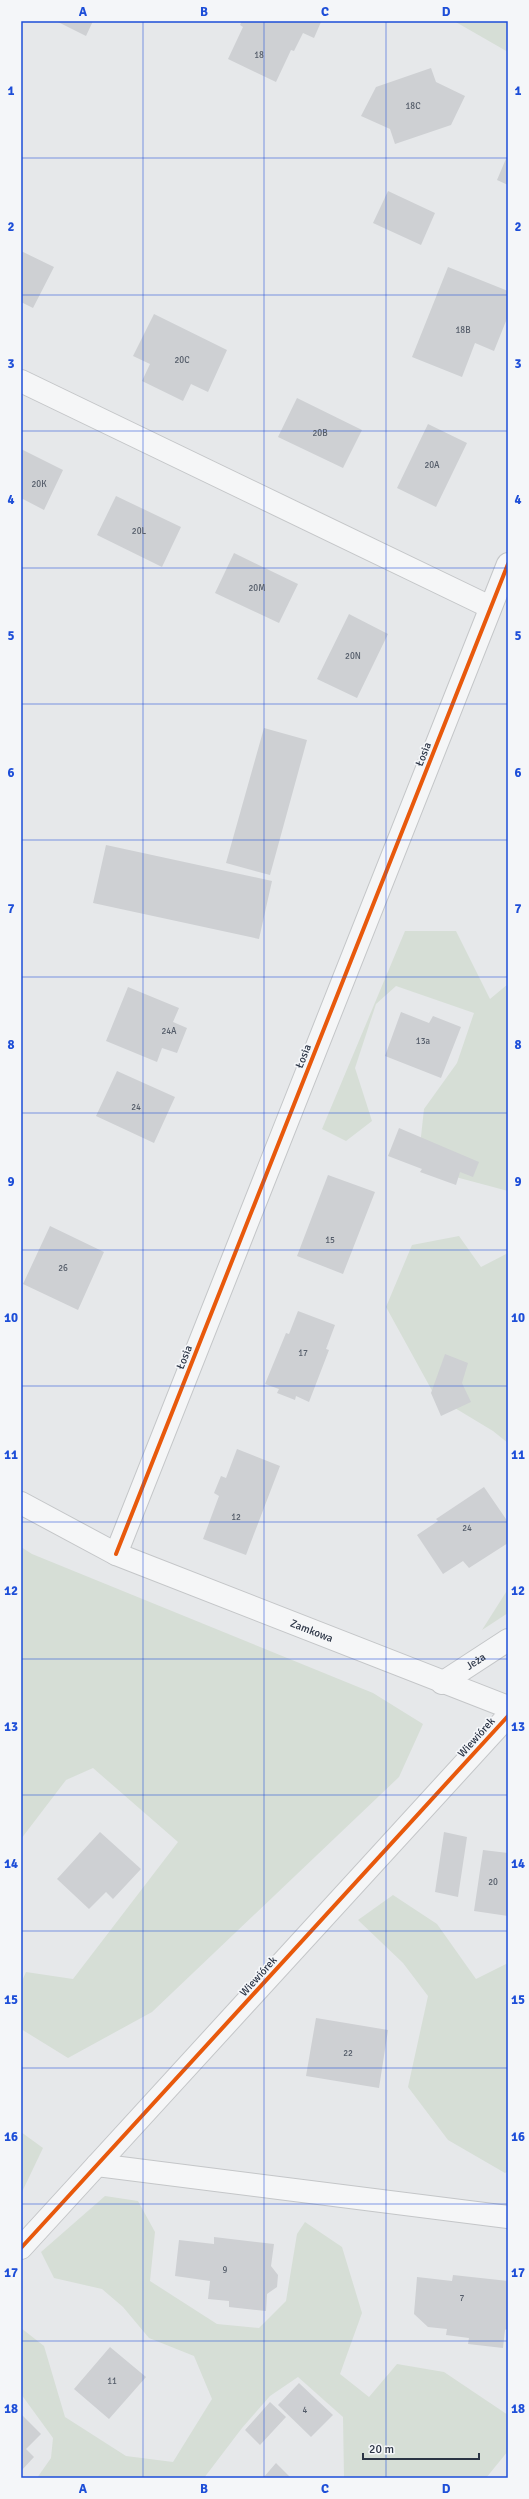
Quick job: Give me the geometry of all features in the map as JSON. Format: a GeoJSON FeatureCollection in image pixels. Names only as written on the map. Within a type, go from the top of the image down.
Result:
{"type":"FeatureCollection","features":[{"type":"Feature","properties":{"kind":"street"},"geometry":{"type":"LineString","coordinates":[[21,381],[490,607]]}},
{"type":"Feature","properties":{"kind":"street","name":"Łosia"},"geometry":{"type":"LineString","coordinates":[[116,1554],[508,564]]}},
{"type":"Feature","properties":{"kind":"street","name":"Zamkowa"},"geometry":{"type":"LineString","coordinates":[[21,1503],[116,1554],[508,1707]]}},
{"type":"Feature","properties":{"kind":"street","name":"Jeża"},"geometry":{"type":"LineString","coordinates":[[442,1682],[508,1640]]}},
{"type":"Feature","properties":{"kind":"street","name":"Wiewiórek"},"geometry":{"type":"LineString","coordinates":[[21,2248],[508,1716]]}},
{"type":"Feature","properties":{"kind":"street"},"geometry":{"type":"LineString","coordinates":[[97,2165],[508,2218]]}},
{"type":"Feature","properties":{"kind":"shaded area"},"geometry":{"type":"Polygon","coordinates":[[[454,21],[508,21],[508,52],[454,21]]]}},
{"type":"Feature","properties":{"kind":"shaded area"},"geometry":{"type":"Polygon","coordinates":[[[405,931],[456,931],[490,999],[508,984],[508,1191],[422,1168],[419,1155],[424,1109],[457,1063],[474,1013],[396,986],[376,1004],[355,1068],[372,1121],[346,1141],[322,1129],[405,931]]]}},
{"type":"Feature","properties":{"kind":"shaded area"},"geometry":{"type":"Polygon","coordinates":[[[459,1236],[481,1267],[508,1253],[508,1443],[493,1431],[435,1396],[386,1307],[412,1245],[459,1236]]]}},
{"type":"Feature","properties":{"kind":"shaded area"},"geometry":{"type":"Polygon","coordinates":[[[21,1547],[32,1554],[373,1693],[423,1724],[399,1777],[152,2012],[68,2058],[21,2029],[21,1983],[26,1972],[73,1979],[178,1842],[93,1768],[66,1780],[21,1839],[21,1547]]]}},
{"type":"Feature","properties":{"kind":"shaded area"},"geometry":{"type":"Polygon","coordinates":[[[508,1589],[508,1613],[482,1630],[508,1589]]]}},
{"type":"Feature","properties":{"kind":"shaded area"},"geometry":{"type":"Polygon","coordinates":[[[393,1895],[437,1924],[476,1979],[508,1963],[508,2171],[505,2173],[448,2140],[408,2087],[428,1996],[403,1963],[358,1920],[393,1895]]]}},
{"type":"Feature","properties":{"kind":"shaded area"},"geometry":{"type":"Polygon","coordinates":[[[21,2132],[43,2148],[21,2194],[21,2132]]]}},
{"type":"Feature","properties":{"kind":"shaded area"},"geometry":{"type":"Polygon","coordinates":[[[105,2196],[138,2201],[155,2232],[150,2281],[217,2324],[259,2328],[286,2301],[297,2234],[305,2222],[342,2247],[362,2313],[340,2374],[369,2397],[397,2364],[444,2372],[508,2415],[508,2451],[486,2478],[344,2478],[343,2417],[298,2377],[270,2396],[242,2428],[204,2478],[37,2478],[51,2458],[53,2438],[21,2394],[21,2328],[44,2346],[65,2417],[126,2456],[173,2462],[212,2399],[194,2356],[149,2338],[123,2307],[102,2289],[54,2278],[41,2252],[105,2196]]]}},
{"type":"Feature","properties":{"kind":"building"},"geometry":{"type":"Polygon","coordinates":[[[56,21],[93,21],[86,36],[56,21]]]}},
{"type":"Feature","properties":{"kind":"building"},"geometry":{"type":"Polygon","coordinates":[[[242,21],[321,22],[314,38],[303,33],[294,51],[291,50],[276,82],[228,59],[243,27],[240,25],[242,21]]]}},
{"type":"Feature","properties":{"kind":"building"},"geometry":{"type":"Polygon","coordinates":[[[431,68],[436,82],[465,96],[451,125],[395,144],[390,129],[361,116],[376,87],[431,68]]]}},
{"type":"Feature","properties":{"kind":"building"},"geometry":{"type":"Polygon","coordinates":[[[508,154],[508,185],[497,180],[508,154]]]}},
{"type":"Feature","properties":{"kind":"building"},"geometry":{"type":"Polygon","coordinates":[[[388,191],[435,213],[421,245],[373,223],[388,191]]]}},
{"type":"Feature","properties":{"kind":"building"},"geometry":{"type":"Polygon","coordinates":[[[21,251],[54,267],[33,308],[21,302],[21,251]]]}},
{"type":"Feature","properties":{"kind":"building"},"geometry":{"type":"Polygon","coordinates":[[[448,267],[508,291],[508,316],[494,351],[475,343],[462,377],[412,357],[448,267]]]}},
{"type":"Feature","properties":{"kind":"building"},"geometry":{"type":"Polygon","coordinates":[[[154,314],[227,350],[208,392],[191,384],[183,401],[142,381],[150,364],[133,356],[154,314]]]}},
{"type":"Feature","properties":{"kind":"building"},"geometry":{"type":"Polygon","coordinates":[[[297,398],[362,430],[343,468],[278,437],[297,398]]]}},
{"type":"Feature","properties":{"kind":"building"},"geometry":{"type":"Polygon","coordinates":[[[428,424],[467,443],[436,507],[397,488],[428,424]]]}},
{"type":"Feature","properties":{"kind":"building"},"geometry":{"type":"Polygon","coordinates":[[[21,449],[63,470],[44,510],[21,498],[21,449]]]}},
{"type":"Feature","properties":{"kind":"building"},"geometry":{"type":"Polygon","coordinates":[[[116,496],[181,527],[162,567],[97,535],[116,496]]]}},
{"type":"Feature","properties":{"kind":"building"},"geometry":{"type":"Polygon","coordinates":[[[234,553],[298,584],[279,623],[215,593],[234,553]]]}},
{"type":"Feature","properties":{"kind":"building"},"geometry":{"type":"Polygon","coordinates":[[[349,614],[388,634],[357,698],[317,679],[349,614]]]}},
{"type":"Feature","properties":{"kind":"building"},"geometry":{"type":"Polygon","coordinates":[[[264,728],[307,740],[270,875],[226,863],[264,728]]]}},
{"type":"Feature","properties":{"kind":"building"},"geometry":{"type":"Polygon","coordinates":[[[106,845],[272,881],[259,939],[93,903],[106,845]]]}},
{"type":"Feature","properties":{"kind":"building"},"geometry":{"type":"Polygon","coordinates":[[[128,987],[179,1008],[173,1022],[187,1028],[177,1053],[162,1048],[157,1062],[106,1041],[128,987]]]}},
{"type":"Feature","properties":{"kind":"building"},"geometry":{"type":"Polygon","coordinates":[[[401,1012],[429,1023],[433,1016],[461,1027],[441,1078],[385,1056],[401,1012]]]}},
{"type":"Feature","properties":{"kind":"building"},"geometry":{"type":"Polygon","coordinates":[[[117,1071],[175,1097],[154,1143],[96,1116],[117,1071]]]}},
{"type":"Feature","properties":{"kind":"building"},"geometry":{"type":"Polygon","coordinates":[[[399,1128],[479,1162],[473,1177],[460,1172],[456,1185],[420,1172],[422,1169],[388,1156],[399,1128]]]}},
{"type":"Feature","properties":{"kind":"building"},"geometry":{"type":"Polygon","coordinates":[[[328,1175],[375,1192],[343,1274],[297,1256],[328,1175]]]}},
{"type":"Feature","properties":{"kind":"building"},"geometry":{"type":"Polygon","coordinates":[[[50,1226],[104,1252],[78,1310],[23,1284],[50,1226]]]}},
{"type":"Feature","properties":{"kind":"building"},"geometry":{"type":"Polygon","coordinates":[[[298,1311],[335,1325],[326,1349],[329,1350],[309,1402],[296,1396],[295,1400],[277,1393],[279,1389],[265,1384],[286,1333],[289,1334],[298,1311]]]}},
{"type":"Feature","properties":{"kind":"building"},"geometry":{"type":"Polygon","coordinates":[[[445,1354],[468,1363],[462,1383],[471,1402],[441,1416],[431,1393],[445,1354]]]}},
{"type":"Feature","properties":{"kind":"building"},"geometry":{"type":"Polygon","coordinates":[[[237,1449],[280,1466],[246,1555],[203,1539],[219,1496],[214,1493],[221,1476],[226,1478],[237,1449]]]}},
{"type":"Feature","properties":{"kind":"building"},"geometry":{"type":"Polygon","coordinates":[[[484,1487],[508,1522],[508,1543],[469,1568],[463,1561],[443,1574],[417,1535],[438,1521],[436,1519],[484,1487]]]}},
{"type":"Feature","properties":{"kind":"building"},"geometry":{"type":"Polygon","coordinates":[[[100,1832],[141,1869],[113,1899],[106,1892],[89,1909],[57,1879],[100,1832]]]}},
{"type":"Feature","properties":{"kind":"building"},"geometry":{"type":"Polygon","coordinates":[[[444,1832],[467,1837],[458,1897],[435,1892],[444,1832]]]}},
{"type":"Feature","properties":{"kind":"building"},"geometry":{"type":"Polygon","coordinates":[[[483,1850],[508,1853],[508,1916],[474,1911],[483,1850]]]}},
{"type":"Feature","properties":{"kind":"building"},"geometry":{"type":"Polygon","coordinates":[[[316,2018],[388,2030],[379,2088],[306,2076],[316,2018]]]}},
{"type":"Feature","properties":{"kind":"building"},"geometry":{"type":"Polygon","coordinates":[[[214,2237],[274,2244],[271,2266],[278,2275],[277,2287],[267,2294],[266,2311],[229,2307],[229,2301],[208,2299],[210,2281],[175,2276],[179,2240],[214,2244],[214,2237]]]}},
{"type":"Feature","properties":{"kind":"building"},"geometry":{"type":"Polygon","coordinates":[[[453,2275],[508,2281],[508,2328],[505,2330],[503,2348],[468,2344],[469,2338],[446,2335],[447,2329],[428,2327],[414,2314],[417,2277],[452,2281],[453,2275]]]}},
{"type":"Feature","properties":{"kind":"building"},"geometry":{"type":"Polygon","coordinates":[[[110,2347],[146,2377],[109,2419],[74,2389],[110,2347]]]}},
{"type":"Feature","properties":{"kind":"building"},"geometry":{"type":"Polygon","coordinates":[[[299,2383],[333,2415],[311,2437],[278,2405],[299,2383]]]}},
{"type":"Feature","properties":{"kind":"building"},"geometry":{"type":"Polygon","coordinates":[[[270,2402],[286,2417],[260,2445],[245,2430],[270,2402]]]}},
{"type":"Feature","properties":{"kind":"building"},"geometry":{"type":"Polygon","coordinates":[[[21,2414],[41,2434],[26,2449],[34,2457],[21,2471],[21,2414]]]}},
{"type":"Feature","properties":{"kind":"building"},"geometry":{"type":"Polygon","coordinates":[[[276,2463],[291,2478],[263,2478],[276,2463]]]}},
{"type":"Feature","properties":{"kind":"cycle path"},"geometry":{"type":"LineString","coordinates":[[116,1554],[508,564]]}},
{"type":"Feature","properties":{"kind":"cycle path"},"geometry":{"type":"LineString","coordinates":[[21,2248],[508,1716]]}}]}
